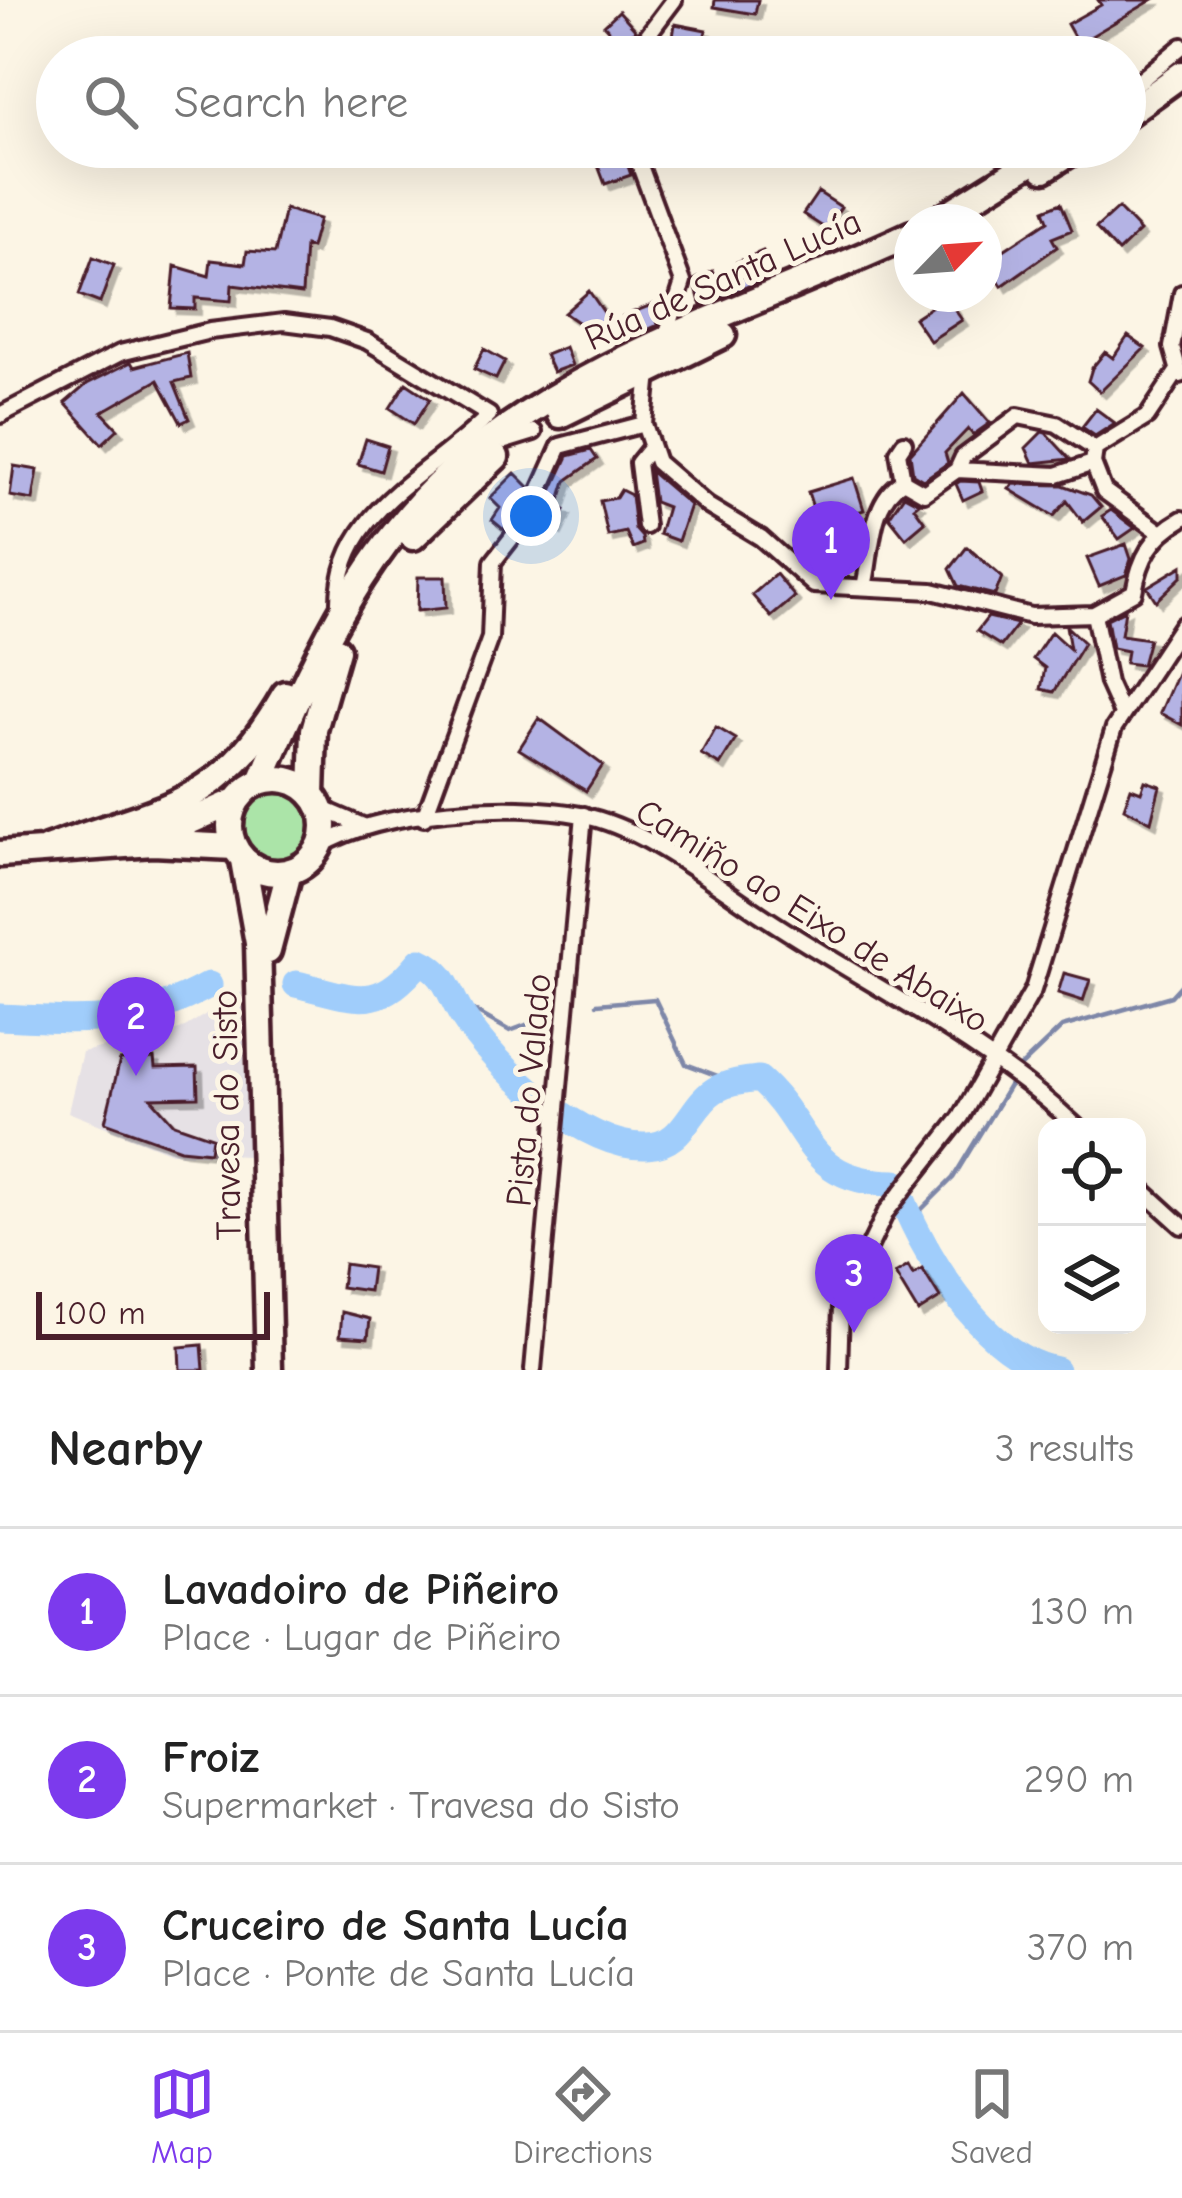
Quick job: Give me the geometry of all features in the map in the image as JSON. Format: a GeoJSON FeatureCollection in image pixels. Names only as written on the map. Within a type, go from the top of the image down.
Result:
{"type":"FeatureCollection","features":[{"type":"Feature","properties":{"kind":"highway"},"geometry":{"type":"LineString","coordinates":[[1146,82],[1182,58]]}},
{"type":"Feature","properties":{"kind":"highway"},"geometry":{"type":"LineString","coordinates":[[1146,100],[1182,74]]}},
{"type":"Feature","properties":{"kind":"highway"},"geometry":{"type":"LineString","coordinates":[[964,204],[1021,168]]}},
{"type":"Feature","properties":{"kind":"highway"},"geometry":{"type":"LineString","coordinates":[[989,204],[1046,168]]}},
{"type":"Feature","properties":{"kind":"highway","name":"Rúa de Santa Lucía"},"geometry":{"type":"LineString","coordinates":[[316,801],[314,730],[327,651],[339,612],[451,472],[613,364],[894,242]]}},
{"type":"Feature","properties":{"kind":"highway","name":"Rúa de Santa Lucía"},"geometry":{"type":"LineString","coordinates":[[261,781],[327,651],[403,548],[463,484],[534,431],[650,368],[894,255]]}},
{"type":"Feature","properties":{"kind":"highway"},"geometry":{"type":"LineString","coordinates":[[47,849],[186,800],[221,779],[245,758],[304,661],[327,651]]}},
{"type":"Feature","properties":{"kind":"highway"},"geometry":{"type":"LineString","coordinates":[[0,854],[92,845],[182,825],[236,801],[261,781],[288,780],[316,801],[320,846],[289,872],[257,869],[238,853],[229,832],[236,801]]}},
{"type":"Feature","properties":{"kind":"highway"},"geometry":{"type":"LineString","coordinates":[[92,845],[238,853]]}},
{"type":"Feature","properties":{"kind":"highway","name":"Travesa do Sisto"},"geometry":{"type":"LineString","coordinates":[[238,853],[258,943],[269,1370]]}},
{"type":"Feature","properties":{"kind":"highway","name":"Travesa do Sisto"},"geometry":{"type":"LineString","coordinates":[[280,1370],[267,956],[289,872]]}},
{"type":"Feature","properties":{"kind":"street"},"geometry":{"type":"LineString","coordinates":[[647,36],[674,0]]}},
{"type":"Feature","properties":{"kind":"street"},"geometry":{"type":"LineString","coordinates":[[1146,78],[1182,46]]}},
{"type":"Feature","properties":{"kind":"street"},"geometry":{"type":"LineString","coordinates":[[641,168],[682,282],[665,342]]}},
{"type":"Feature","properties":{"kind":"street"},"geometry":{"type":"LineString","coordinates":[[957,470],[1058,475],[1148,417],[1179,375],[1172,347],[1182,293]]}},
{"type":"Feature","properties":{"kind":"street"},"geometry":{"type":"LineString","coordinates":[[0,415],[120,353],[210,332],[284,322],[330,328],[440,381],[489,415],[430,461],[367,523],[345,559],[339,612]]}},
{"type":"Feature","properties":{"kind":"street"},"geometry":{"type":"LineString","coordinates":[[650,368],[644,424],[657,462],[680,485],[761,538],[814,585],[973,598],[1030,616],[1094,614],[1134,592],[1139,565],[1160,532],[1182,519]]}},
{"type":"Feature","properties":{"kind":"street"},"geometry":{"type":"LineString","coordinates":[[903,481],[924,493],[1018,416],[1057,424],[1094,456],[1104,491],[1134,507],[1160,532]]}},
{"type":"Feature","properties":{"kind":"street"},"geometry":{"type":"LineString","coordinates":[[424,818],[490,638],[493,562],[528,517],[560,446],[644,424]]}},
{"type":"Feature","properties":{"kind":"street"},"geometry":{"type":"LineString","coordinates":[[327,651],[363,580],[473,464],[495,446],[534,431]]}},
{"type":"Feature","properties":{"kind":"street"},"geometry":{"type":"LineString","coordinates":[[903,481],[898,452],[904,443]]}},
{"type":"Feature","properties":{"kind":"street"},"geometry":{"type":"LineString","coordinates":[[646,526],[638,463],[651,447]]}},
{"type":"Feature","properties":{"kind":"street"},"geometry":{"type":"LineString","coordinates":[[864,587],[878,531],[877,509],[883,493],[903,481]]}},
{"type":"Feature","properties":{"kind":"street"},"geometry":{"type":"LineString","coordinates":[[363,580],[360,554],[367,523]]}},
{"type":"Feature","properties":{"kind":"street"},"geometry":{"type":"LineString","coordinates":[[345,559],[348,572],[363,580]]}},
{"type":"Feature","properties":{"kind":"street"},"geometry":{"type":"LineString","coordinates":[[1094,614],[1108,683],[1122,714]]}},
{"type":"Feature","properties":{"kind":"street"},"geometry":{"type":"LineString","coordinates":[[839,1370],[841,1306],[886,1212],[961,1118],[1006,1071],[1122,714],[1182,625]]}},
{"type":"Feature","properties":{"kind":"street"},"geometry":{"type":"LineString","coordinates":[[316,801],[363,826]]}},
{"type":"Feature","properties":{"kind":"street","name":"Camiño ao Eixo de Abaixo"},"geometry":{"type":"LineString","coordinates":[[363,826],[515,808],[584,815],[646,843],[1006,1071],[1066,1118]]}},
{"type":"Feature","properties":{"kind":"street","name":"Pista do Valado"},"geometry":{"type":"LineString","coordinates":[[533,1370],[584,815]]}},
{"type":"Feature","properties":{"kind":"street"},"geometry":{"type":"LineString","coordinates":[[320,846],[363,826]]}},
{"type":"Feature","properties":{"kind":"street"},"geometry":{"type":"LineString","coordinates":[[1146,1193],[1182,1226]]}},
{"type":"Feature","properties":{"kind":"shaded area"},"geometry":{"type":"Polygon","coordinates":[[[242,992],[248,1156],[171,1153],[68,1112],[82,1052],[180,1030],[242,992]]]}},
{"type":"Feature","properties":{"kind":"green space"},"geometry":{"type":"Polygon","coordinates":[[[277,791],[301,801],[311,825],[301,849],[277,859],[253,849],[243,825],[253,801],[277,791]]]}},
{"type":"Feature","properties":{"kind":"building"},"geometry":{"type":"Polygon","coordinates":[[[715,0],[758,0],[755,14],[714,7],[715,0]]]}},
{"type":"Feature","properties":{"kind":"building"},"geometry":{"type":"Polygon","coordinates":[[[1098,0],[1152,0],[1091,36],[1074,36],[1067,24],[1101,5],[1098,0]]]}},
{"type":"Feature","properties":{"kind":"building"},"geometry":{"type":"Polygon","coordinates":[[[619,11],[636,30],[630,36],[614,36],[604,25],[619,11]]]}},
{"type":"Feature","properties":{"kind":"building"},"geometry":{"type":"Polygon","coordinates":[[[675,24],[706,30],[705,36],[673,36],[675,24]]]}},
{"type":"Feature","properties":{"kind":"building"},"geometry":{"type":"Polygon","coordinates":[[[599,168],[629,168],[631,175],[605,184],[599,168]]]}},
{"type":"Feature","properties":{"kind":"building"},"geometry":{"type":"Polygon","coordinates":[[[818,192],[841,207],[826,229],[803,214],[818,192]]]}},
{"type":"Feature","properties":{"kind":"building"},"geometry":{"type":"Polygon","coordinates":[[[1061,203],[1072,230],[1052,238],[1057,247],[1002,286],[1002,251],[1048,221],[1044,210],[1061,203]]]}},
{"type":"Feature","properties":{"kind":"building"},"geometry":{"type":"Polygon","coordinates":[[[1118,208],[1140,231],[1118,252],[1096,228],[1118,208]]]}},
{"type":"Feature","properties":{"kind":"building"},"geometry":{"type":"Polygon","coordinates":[[[285,209],[319,219],[311,248],[305,246],[302,294],[232,285],[231,301],[195,298],[195,309],[171,308],[175,266],[209,276],[211,260],[245,264],[247,251],[275,253],[285,209]]]}},
{"type":"Feature","properties":{"kind":"building"},"geometry":{"type":"Polygon","coordinates":[[[763,251],[771,265],[759,272],[763,280],[701,306],[694,280],[713,271],[720,287],[744,276],[737,262],[763,251]]]}},
{"type":"Feature","properties":{"kind":"building"},"geometry":{"type":"Polygon","coordinates":[[[93,257],[114,265],[100,303],[79,295],[93,257]]]}},
{"type":"Feature","properties":{"kind":"building"},"geometry":{"type":"Polygon","coordinates":[[[589,291],[607,317],[590,331],[564,313],[589,291]]]}},
{"type":"Feature","properties":{"kind":"building"},"geometry":{"type":"Polygon","coordinates":[[[654,304],[658,325],[631,337],[623,316],[654,304]]]}},
{"type":"Feature","properties":{"kind":"building"},"geometry":{"type":"Polygon","coordinates":[[[923,312],[956,312],[962,320],[930,341],[914,318],[923,312]]]}},
{"type":"Feature","properties":{"kind":"building"},"geometry":{"type":"Polygon","coordinates":[[[1128,336],[1145,348],[1100,392],[1088,381],[1092,368],[1105,352],[1113,358],[1128,336]]]}},
{"type":"Feature","properties":{"kind":"building"},"geometry":{"type":"Polygon","coordinates":[[[565,347],[572,365],[553,372],[545,355],[565,347]]]}},
{"type":"Feature","properties":{"kind":"building"},"geometry":{"type":"Polygon","coordinates":[[[484,349],[505,361],[496,379],[474,369],[484,349]]]}},
{"type":"Feature","properties":{"kind":"building"},"geometry":{"type":"Polygon","coordinates":[[[187,353],[191,378],[174,382],[189,419],[181,423],[158,380],[102,412],[118,429],[102,444],[65,403],[87,384],[131,362],[134,367],[187,353]]]}},
{"type":"Feature","properties":{"kind":"building"},"geometry":{"type":"Polygon","coordinates":[[[406,383],[430,399],[414,424],[390,408],[406,383]]]}},
{"type":"Feature","properties":{"kind":"building"},"geometry":{"type":"Polygon","coordinates":[[[964,393],[990,423],[973,435],[968,429],[945,453],[948,463],[923,480],[913,474],[910,454],[964,393]]]}},
{"type":"Feature","properties":{"kind":"building"},"geometry":{"type":"Polygon","coordinates":[[[1096,409],[1115,423],[1095,436],[1082,427],[1096,409]]]}},
{"type":"Feature","properties":{"kind":"building"},"geometry":{"type":"Polygon","coordinates":[[[1042,432],[1070,459],[1033,463],[1026,448],[1042,432]]]}},
{"type":"Feature","properties":{"kind":"building"},"geometry":{"type":"Polygon","coordinates":[[[366,439],[388,446],[381,471],[358,464],[366,439]]]}},
{"type":"Feature","properties":{"kind":"building"},"geometry":{"type":"Polygon","coordinates":[[[591,450],[597,459],[566,481],[558,507],[565,510],[556,529],[539,519],[568,456],[591,450]]]}},
{"type":"Feature","properties":{"kind":"building"},"geometry":{"type":"Polygon","coordinates":[[[14,466],[38,470],[33,500],[10,496],[14,466]]]}},
{"type":"Feature","properties":{"kind":"building"},"geometry":{"type":"Polygon","coordinates":[[[650,471],[690,505],[678,541],[659,534],[667,507],[654,502],[650,471]]]}},
{"type":"Feature","properties":{"kind":"building"},"geometry":{"type":"Polygon","coordinates":[[[515,473],[529,487],[504,530],[492,520],[500,508],[490,498],[515,473]]]}},
{"type":"Feature","properties":{"kind":"building"},"geometry":{"type":"Polygon","coordinates":[[[854,478],[864,510],[818,524],[808,492],[854,478]]]}},
{"type":"Feature","properties":{"kind":"building"},"geometry":{"type":"Polygon","coordinates":[[[979,482],[982,491],[963,500],[956,484],[979,482]]]}},
{"type":"Feature","properties":{"kind":"building"},"geometry":{"type":"Polygon","coordinates":[[[1013,484],[1063,485],[1091,495],[1101,507],[1083,522],[1067,501],[1054,516],[1009,489],[1013,484]]]}},
{"type":"Feature","properties":{"kind":"building"},"geometry":{"type":"Polygon","coordinates":[[[621,490],[631,495],[635,529],[642,537],[643,544],[633,548],[626,532],[608,536],[600,501],[616,498],[621,490]]]}},
{"type":"Feature","properties":{"kind":"building"},"geometry":{"type":"Polygon","coordinates":[[[904,495],[919,503],[914,507],[925,522],[906,538],[889,517],[904,495]]]}},
{"type":"Feature","properties":{"kind":"building"},"geometry":{"type":"Polygon","coordinates":[[[1111,510],[1135,528],[1119,539],[1102,516],[1111,510]]]}},
{"type":"Feature","properties":{"kind":"building"},"geometry":{"type":"Polygon","coordinates":[[[1126,544],[1131,559],[1126,575],[1099,586],[1087,558],[1126,544]]]}},
{"type":"Feature","properties":{"kind":"building"},"geometry":{"type":"Polygon","coordinates":[[[967,547],[1002,577],[995,595],[958,586],[950,569],[967,547]]]}},
{"type":"Feature","properties":{"kind":"building"},"geometry":{"type":"Polygon","coordinates":[[[1182,566],[1182,576],[1156,601],[1147,587],[1182,566]]]}},
{"type":"Feature","properties":{"kind":"building"},"geometry":{"type":"Polygon","coordinates":[[[776,574],[795,597],[771,617],[752,595],[776,574]]]}},
{"type":"Feature","properties":{"kind":"building"},"geometry":{"type":"Polygon","coordinates":[[[418,577],[445,577],[446,608],[417,611],[418,577]]]}},
{"type":"Feature","properties":{"kind":"building"},"geometry":{"type":"Polygon","coordinates":[[[1125,610],[1121,635],[1149,639],[1142,665],[1125,663],[1127,651],[1112,648],[1107,619],[1125,610]]]}},
{"type":"Feature","properties":{"kind":"building"},"geometry":{"type":"Polygon","coordinates":[[[988,617],[1018,624],[1001,646],[977,631],[988,617]]]}},
{"type":"Feature","properties":{"kind":"building"},"geometry":{"type":"Polygon","coordinates":[[[1066,626],[1084,643],[1054,692],[1041,689],[1045,668],[1033,659],[1051,632],[1070,649],[1066,626]]]}},
{"type":"Feature","properties":{"kind":"building"},"geometry":{"type":"Polygon","coordinates":[[[1182,662],[1182,725],[1160,713],[1182,662]]]}},
{"type":"Feature","properties":{"kind":"building"},"geometry":{"type":"Polygon","coordinates":[[[539,718],[603,765],[586,791],[519,749],[539,718]]]}},
{"type":"Feature","properties":{"kind":"building"},"geometry":{"type":"Polygon","coordinates":[[[716,727],[736,739],[720,765],[701,754],[716,727]]]}},
{"type":"Feature","properties":{"kind":"building"},"geometry":{"type":"Polygon","coordinates":[[[1145,781],[1160,786],[1151,822],[1124,808],[1131,788],[1141,792],[1145,781]]]}},
{"type":"Feature","properties":{"kind":"building"},"geometry":{"type":"Polygon","coordinates":[[[1064,973],[1090,980],[1083,1001],[1058,993],[1064,973]]]}},
{"type":"Feature","properties":{"kind":"building"},"geometry":{"type":"Polygon","coordinates":[[[154,1058],[155,1068],[197,1067],[198,1097],[151,1098],[174,1124],[212,1137],[210,1152],[180,1149],[105,1122],[120,1060],[154,1058]]]}},
{"type":"Feature","properties":{"kind":"building"},"geometry":{"type":"Polygon","coordinates":[[[344,1264],[372,1268],[369,1291],[341,1287],[344,1264]]]}},
{"type":"Feature","properties":{"kind":"building"},"geometry":{"type":"Polygon","coordinates":[[[908,1266],[913,1275],[922,1269],[940,1298],[918,1312],[895,1274],[908,1266]]]}},
{"type":"Feature","properties":{"kind":"building"},"geometry":{"type":"Polygon","coordinates":[[[342,1312],[370,1319],[368,1338],[340,1336],[342,1312]]]}},
{"type":"Feature","properties":{"kind":"building"},"geometry":{"type":"Polygon","coordinates":[[[202,1345],[204,1370],[180,1370],[179,1347],[202,1345]]]}},
{"type":"Feature","properties":{"kind":"waterway"},"geometry":{"type":"LineString","coordinates":[[296,984],[364,998],[391,989],[420,961],[442,978],[477,1037],[518,1080],[569,1119],[622,1143],[660,1144],[678,1132],[715,1090],[759,1079],[826,1163],[843,1174],[896,1183],[938,1268],[979,1323],[1029,1361],[1056,1370]]}},
{"type":"Feature","properties":{"kind":"waterway"},"geometry":{"type":"LineString","coordinates":[[1017,1070],[1062,1027],[1171,996],[1182,984]]}},
{"type":"Feature","properties":{"kind":"waterway"},"geometry":{"type":"LineString","coordinates":[[0,1017],[83,1020],[132,1015],[209,985]]}},
{"type":"Feature","properties":{"kind":"waterway"},"geometry":{"type":"LineString","coordinates":[[597,1004],[655,999],[686,1064],[734,1082]]}},
{"type":"Feature","properties":{"kind":"waterway"},"geometry":{"type":"LineString","coordinates":[[455,1000],[510,1031],[560,1012]]}},
{"type":"Feature","properties":{"kind":"waterway"},"geometry":{"type":"LineString","coordinates":[[911,1220],[953,1178],[1012,1081]]}},
{"type":"Feature","properties":{"kind":"place","name":"Lavadoiro de Piñeiro"},"geometry":{"type":"Point","coordinates":[831,600]}},
{"type":"Feature","properties":{"kind":"place","name":"Froiz"},"geometry":{"type":"Point","coordinates":[136,1076]}},
{"type":"Feature","properties":{"kind":"place","name":"Cruceiro de Santa Lucía"},"geometry":{"type":"Point","coordinates":[854,1333]}}]}
